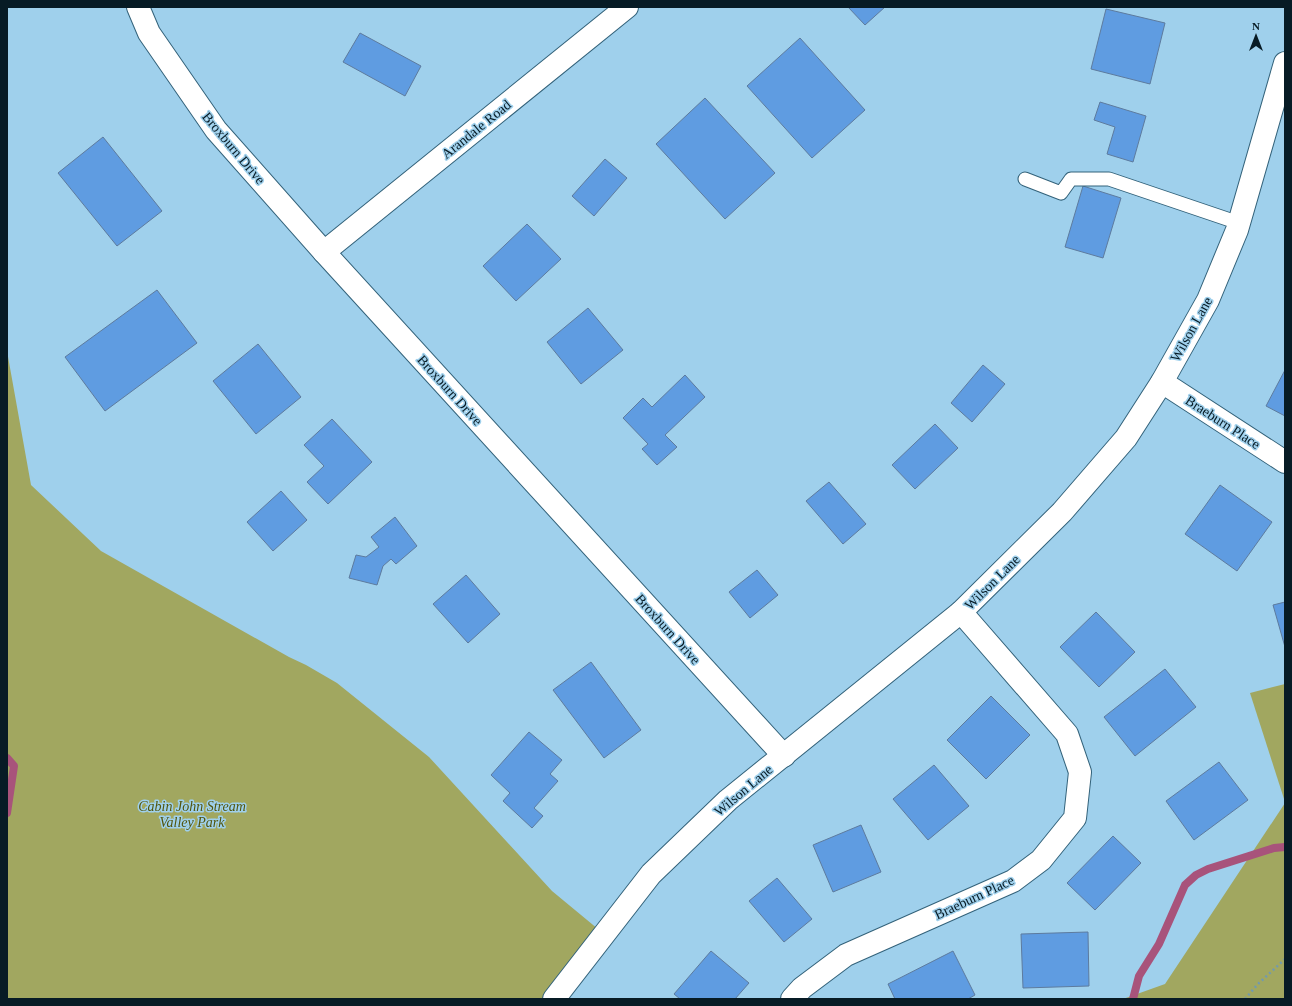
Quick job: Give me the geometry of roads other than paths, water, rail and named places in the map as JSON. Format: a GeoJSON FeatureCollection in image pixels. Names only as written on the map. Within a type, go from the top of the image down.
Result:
{"type":"FeatureCollection","features":[{"type":"Feature","properties":{"kind":"street","name":"Broxburn Drive"},"geometry":{"type":"LineString","coordinates":[[138,7],[149,33],[216,130],[324,252],[784,756]]}},
{"type":"Feature","properties":{"kind":"street","name":"Arandale Road"},"geometry":{"type":"LineString","coordinates":[[324,252],[628,7]]}},
{"type":"Feature","properties":{"kind":"street","name":"Wilson Lane"},"geometry":{"type":"LineString","coordinates":[[554,999],[651,874],[728,800],[962,612],[1062,512],[1126,438],[1162,382],[1208,300],[1239,223],[1285,63]]}},
{"type":"Feature","properties":{"kind":"street","name":"Braeburn Place"},"geometry":{"type":"LineString","coordinates":[[1162,382],[1285,462]]}},
{"type":"Feature","properties":{"kind":"street","name":"Braeburn Place"},"geometry":{"type":"LineString","coordinates":[[792,999],[802,988],[846,955],[1013,881],[1041,860],[1075,818],[1080,772],[1067,734],[962,612]]}},
{"type":"Feature","properties":{"kind":"lane"},"geometry":{"type":"LineString","coordinates":[[1026,179],[1061,193],[1071,179],[1109,179],[1239,223]]}},
{"type":"Feature","properties":{"kind":"waterway"},"geometry":{"type":"LineString","coordinates":[[7,758],[14,766],[7,813]]}},
{"type":"Feature","properties":{"kind":"waterway"},"geometry":{"type":"LineString","coordinates":[[1133,999],[1139,976],[1159,944],[1185,885],[1196,875],[1208,869],[1274,848],[1285,847]]}},
{"type":"Feature","properties":{"kind":"park label","name":"Cabin John Stream Valley Park"},"geometry":{"type":"Point","coordinates":[192,814]}}]}
